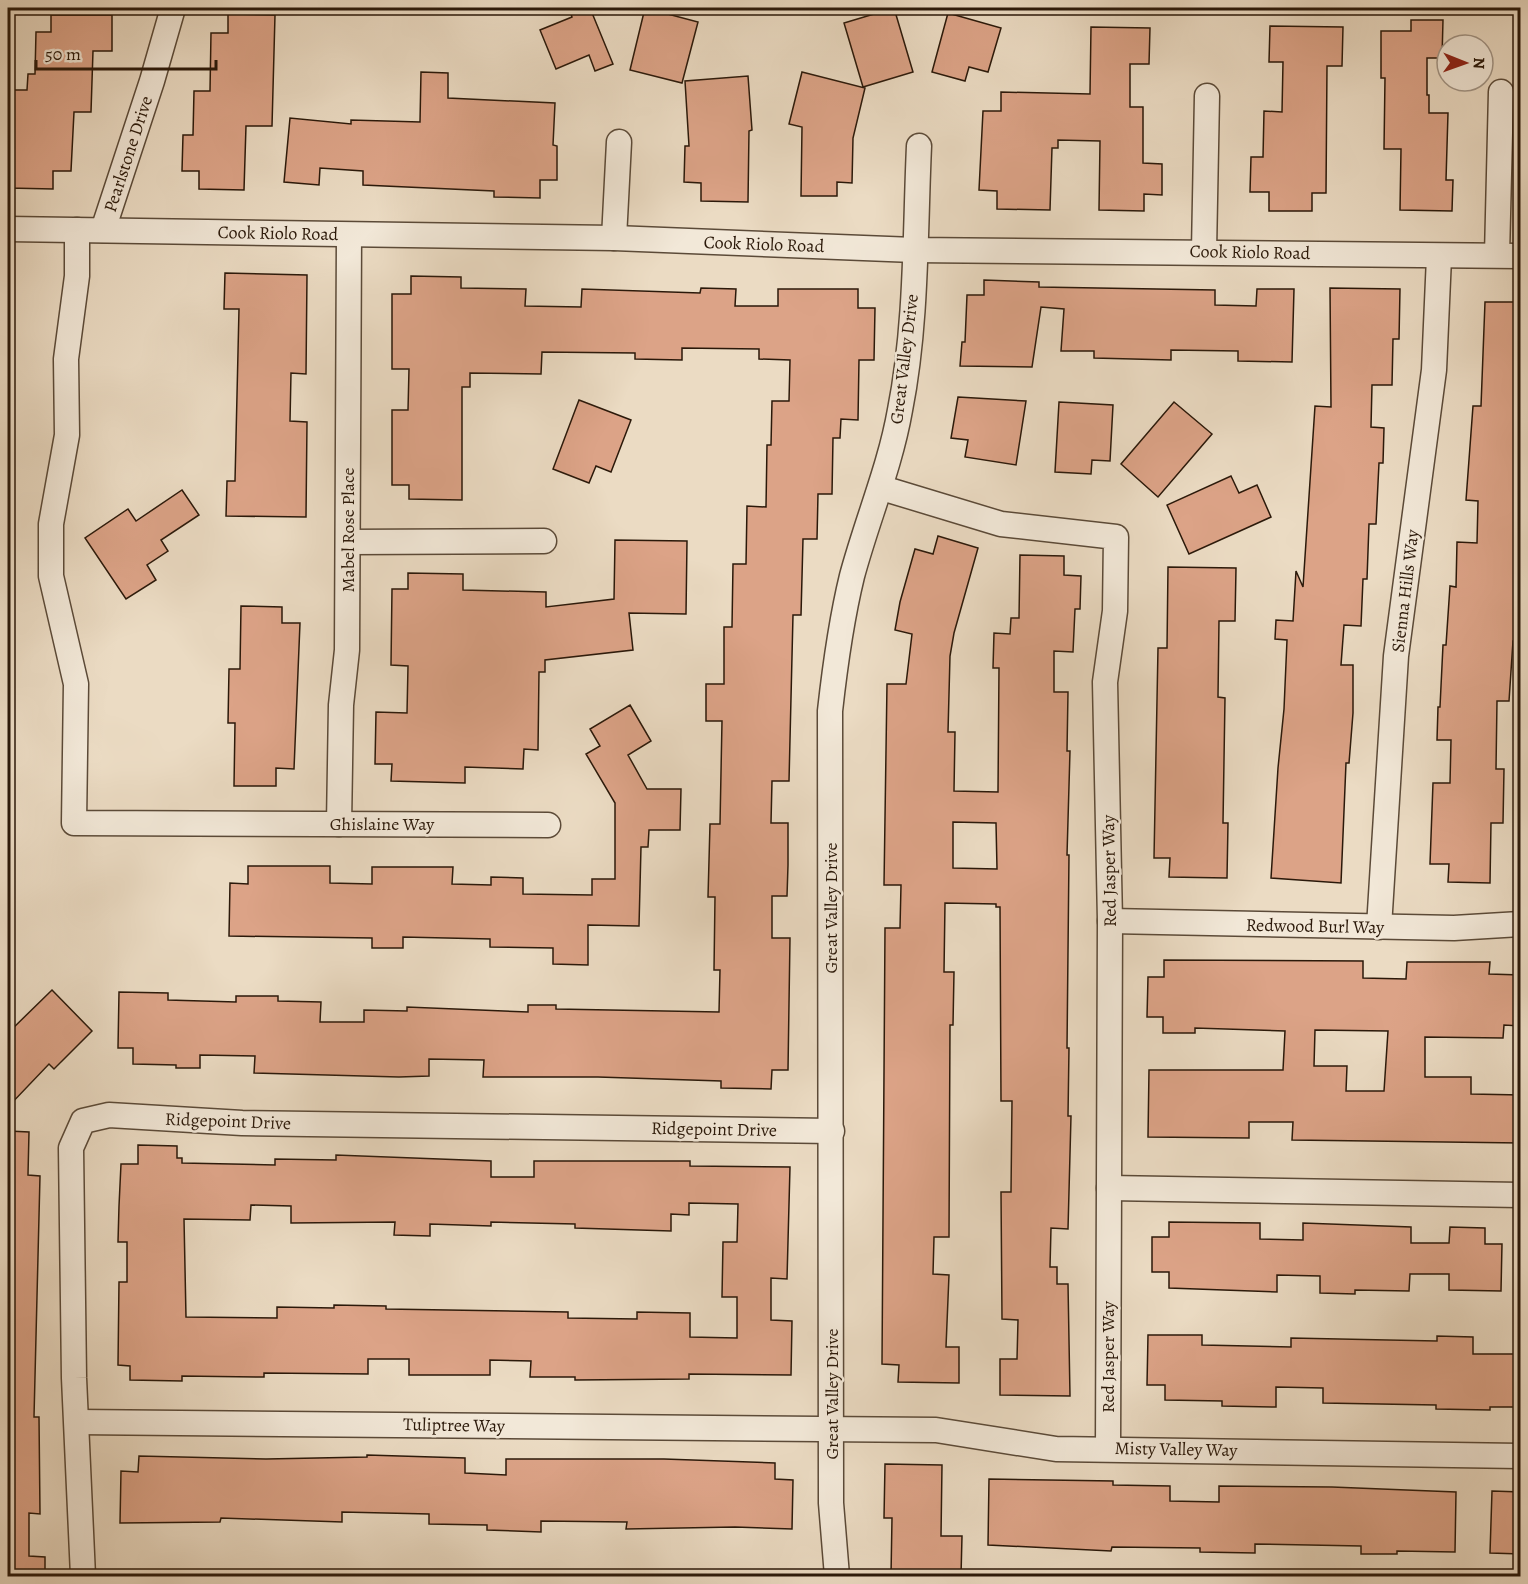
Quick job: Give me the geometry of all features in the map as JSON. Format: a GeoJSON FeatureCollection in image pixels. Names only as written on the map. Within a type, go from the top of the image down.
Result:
{"type":"FeatureCollection","features":[{"type":"Feature","properties":{"kind":"street","name":"Pearlstone Drive"},"geometry":{"type":"LineString","coordinates":[[103,230],[152,81],[173,8]]}},
{"type":"Feature","properties":{"kind":"street"},"geometry":{"type":"LineString","coordinates":[[1497,255],[1501,92]]}},
{"type":"Feature","properties":{"kind":"street"},"geometry":{"type":"LineString","coordinates":[[1204,251],[1206,96]]}},
{"type":"Feature","properties":{"kind":"street"},"geometry":{"type":"LineString","coordinates":[[614,238],[620,142]]}},
{"type":"Feature","properties":{"kind":"street","name":"Great Valley Drive"},"geometry":{"type":"LineString","coordinates":[[837,1576],[831,1503],[830,711],[838,643],[852,575],[882,488],[900,410],[909,341],[919,146]]}},
{"type":"Feature","properties":{"kind":"street","name":"Cook Riolo Road"},"geometry":{"type":"LineString","coordinates":[[8,229],[614,238],[914,250],[1204,251],[1439,257],[1521,256]]}},
{"type":"Feature","properties":{"kind":"street","name":"Ghislaine Way"},"geometry":{"type":"LineString","coordinates":[[77,230],[77,276],[66,358],[67,435],[51,524],[51,576],[76,684],[74,823],[548,825]]}},
{"type":"Feature","properties":{"kind":"street","name":"Mabel Rose Place"},"geometry":{"type":"LineString","coordinates":[[339,824],[349,543],[349,235]]}},
{"type":"Feature","properties":{"kind":"street","name":"Sienna Hills Way"},"geometry":{"type":"LineString","coordinates":[[1379,927],[1396,656],[1434,370],[1439,257]]}},
{"type":"Feature","properties":{"kind":"street","name":"Red Jasper Way"},"geometry":{"type":"LineString","coordinates":[[882,488],[1001,524],[1116,537],[1115,611],[1105,682],[1110,921],[1108,1448]]}},
{"type":"Feature","properties":{"kind":"street"},"geometry":{"type":"LineString","coordinates":[[349,543],[544,541]]}},
{"type":"Feature","properties":{"kind":"street","name":"Redwood Burl Way"},"geometry":{"type":"LineString","coordinates":[[1110,921],[1454,928],[1521,924]]}},
{"type":"Feature","properties":{"kind":"street","name":"Ridgepoint Drive"},"geometry":{"type":"LineString","coordinates":[[83,1576],[76,1422],[71,1148],[82,1121],[109,1115],[242,1123],[832,1131]]}},
{"type":"Feature","properties":{"kind":"street"},"geometry":{"type":"LineString","coordinates":[[1109,1188],[1521,1195]]}},
{"type":"Feature","properties":{"kind":"street","name":"Tuliptree Way"},"geometry":{"type":"LineString","coordinates":[[76,1422],[832,1429]]}},
{"type":"Feature","properties":{"kind":"street","name":"Misty Valley Way"},"geometry":{"type":"LineString","coordinates":[[832,1429],[936,1431],[1056,1449],[1521,1456]]}},
{"type":"Feature","properties":{"kind":"building"},"geometry":{"type":"Polygon","coordinates":[[[569,8],[590,8],[613,64],[595,71],[589,55],[556,69],[540,30],[572,17],[569,8]]]}},
{"type":"Feature","properties":{"kind":"building"},"geometry":{"type":"Polygon","coordinates":[[[645,8],[698,22],[682,83],[630,70],[645,8]]]}},
{"type":"Feature","properties":{"kind":"building"},"geometry":{"type":"Polygon","coordinates":[[[894,8],[913,72],[863,87],[844,23],[894,8]]]}},
{"type":"Feature","properties":{"kind":"building"},"geometry":{"type":"Polygon","coordinates":[[[948,13],[1001,28],[988,72],[969,67],[965,81],[932,72],[948,13]]]}},
{"type":"Feature","properties":{"kind":"building"},"geometry":{"type":"Polygon","coordinates":[[[228,14],[275,15],[272,126],[246,126],[244,190],[199,189],[199,171],[182,171],[183,135],[193,135],[194,91],[210,91],[211,33],[228,33],[228,14]]]}},
{"type":"Feature","properties":{"kind":"building"},"geometry":{"type":"Polygon","coordinates":[[[51,15],[112,15],[112,51],[93,51],[91,112],[74,112],[71,171],[53,171],[53,189],[8,188],[8,135],[12,135],[13,90],[27,90],[28,74],[35,74],[36,32],[51,32],[51,15]]]}},
{"type":"Feature","properties":{"kind":"building"},"geometry":{"type":"Polygon","coordinates":[[[1411,20],[1443,20],[1443,33],[1435,33],[1435,58],[1427,58],[1427,95],[1429,95],[1429,113],[1448,113],[1446,180],[1453,180],[1452,211],[1400,210],[1401,149],[1384,149],[1385,78],[1381,78],[1381,31],[1411,31],[1411,20]]]}},
{"type":"Feature","properties":{"kind":"building"},"geometry":{"type":"Polygon","coordinates":[[[1270,26],[1343,27],[1342,66],[1327,66],[1326,193],[1312,193],[1312,211],[1269,211],[1269,192],[1250,192],[1251,157],[1263,157],[1264,111],[1282,112],[1283,62],[1269,62],[1270,26]]]}},
{"type":"Feature","properties":{"kind":"building"},"geometry":{"type":"Polygon","coordinates":[[[1091,27],[1150,28],[1149,64],[1130,64],[1130,107],[1143,107],[1143,163],[1162,164],[1162,195],[1144,194],[1144,211],[1099,210],[1100,141],[1058,140],[1058,148],[1052,148],[1050,210],[997,209],[997,191],[979,190],[983,111],[1001,111],[1001,92],[1090,94],[1091,27]]]}},
{"type":"Feature","properties":{"kind":"building"},"geometry":{"type":"Polygon","coordinates":[[[421,72],[448,73],[448,98],[555,103],[553,145],[557,146],[557,180],[540,180],[540,198],[494,197],[494,191],[363,185],[363,171],[320,168],[319,185],[284,182],[290,118],[351,124],[351,120],[420,122],[421,72]]]}},
{"type":"Feature","properties":{"kind":"building"},"geometry":{"type":"Polygon","coordinates":[[[802,72],[865,88],[853,138],[852,183],[837,182],[837,196],[801,196],[802,127],[789,124],[802,72]]]}},
{"type":"Feature","properties":{"kind":"building"},"geometry":{"type":"Polygon","coordinates":[[[748,76],[752,130],[749,131],[748,202],[701,201],[701,183],[684,182],[685,146],[689,146],[685,81],[748,76]]]}},
{"type":"Feature","properties":{"kind":"building"},"geometry":{"type":"Polygon","coordinates":[[[225,273],[307,275],[306,374],[291,373],[290,421],[307,422],[306,517],[226,516],[227,481],[235,481],[239,309],[224,309],[225,273]]]}},
{"type":"Feature","properties":{"kind":"building"},"geometry":{"type":"Polygon","coordinates":[[[411,276],[461,277],[461,288],[526,289],[525,306],[581,307],[582,289],[700,293],[701,288],[736,289],[735,306],[778,306],[778,289],[858,289],[858,308],[875,308],[874,360],[859,360],[858,420],[841,419],[840,438],[833,438],[832,494],[818,494],[817,539],[803,539],[801,615],[793,615],[789,781],[772,781],[771,823],[788,823],[788,865],[787,896],[772,896],[772,938],[790,938],[788,1070],[772,1070],[771,1089],[721,1088],[721,1081],[598,1077],[483,1077],[484,1060],[429,1059],[429,1076],[254,1073],[255,1056],[200,1055],[200,1068],[176,1068],[176,1065],[133,1064],[133,1048],[118,1048],[119,992],[168,993],[168,1000],[236,1002],[236,996],[278,996],[278,1001],[321,1002],[320,1022],[364,1022],[364,1010],[407,1011],[407,1007],[528,1012],[528,1005],[556,1005],[556,1009],[719,1012],[720,970],[714,970],[715,897],[708,897],[710,824],[720,824],[722,721],[706,721],[706,684],[724,684],[724,627],[732,627],[733,564],[746,564],[747,506],[766,507],[767,445],[771,445],[772,401],[789,401],[790,360],[759,359],[759,349],[682,348],[682,360],[635,359],[635,353],[542,352],[541,374],[470,373],[470,387],[462,387],[462,500],[409,499],[409,485],[392,485],[392,410],[408,410],[409,369],[392,369],[392,294],[411,294],[411,276]]]}},
{"type":"Feature","properties":{"kind":"building"},"geometry":{"type":"Polygon","coordinates":[[[984,280],[1039,282],[1039,287],[1215,290],[1215,305],[1256,306],[1257,289],[1294,289],[1292,362],[1238,361],[1238,351],[1171,350],[1171,360],[1094,358],[1094,351],[1061,351],[1064,309],[1041,307],[1032,367],[960,366],[962,342],[965,342],[967,295],[984,295],[984,280]]]}},
{"type":"Feature","properties":{"kind":"building"},"geometry":{"type":"Polygon","coordinates":[[[1330,288],[1400,289],[1399,339],[1393,339],[1392,385],[1372,385],[1371,427],[1384,428],[1383,463],[1379,463],[1376,524],[1369,524],[1367,579],[1363,579],[1361,626],[1344,625],[1341,665],[1353,665],[1353,713],[1349,763],[1346,763],[1341,883],[1271,878],[1287,640],[1275,639],[1276,620],[1293,621],[1296,571],[1303,587],[1315,406],[1331,407],[1330,288]]]}},
{"type":"Feature","properties":{"kind":"building"},"geometry":{"type":"Polygon","coordinates":[[[1485,302],[1521,302],[1521,579],[1516,641],[1513,641],[1509,701],[1497,701],[1496,769],[1504,769],[1503,823],[1491,823],[1490,883],[1448,882],[1449,864],[1430,864],[1433,783],[1450,783],[1451,740],[1437,740],[1443,645],[1446,645],[1450,586],[1456,587],[1457,542],[1477,543],[1478,501],[1466,500],[1473,406],[1481,406],[1485,302]]]}},
{"type":"Feature","properties":{"kind":"building"},"geometry":{"type":"Polygon","coordinates":[[[958,397],[1026,401],[1016,465],[965,457],[968,440],[951,438],[958,397]]]}},
{"type":"Feature","properties":{"kind":"building"},"geometry":{"type":"Polygon","coordinates":[[[579,400],[631,420],[611,472],[596,466],[589,483],[553,469],[579,400]]]}},
{"type":"Feature","properties":{"kind":"building"},"geometry":{"type":"Polygon","coordinates":[[[1059,402],[1113,405],[1110,461],[1092,460],[1091,474],[1055,472],[1059,402]]]}},
{"type":"Feature","properties":{"kind":"building"},"geometry":{"type":"Polygon","coordinates":[[[1174,402],[1212,434],[1158,497],[1121,464],[1174,402]]]}},
{"type":"Feature","properties":{"kind":"building"},"geometry":{"type":"Polygon","coordinates":[[[1231,476],[1239,493],[1257,485],[1271,517],[1189,554],[1167,505],[1231,476]]]}},
{"type":"Feature","properties":{"kind":"building"},"geometry":{"type":"Polygon","coordinates":[[[182,490],[199,515],[161,540],[168,551],[147,565],[156,580],[126,599],[85,538],[128,509],[136,521],[182,490]]]}},
{"type":"Feature","properties":{"kind":"building"},"geometry":{"type":"Polygon","coordinates":[[[938,536],[978,548],[954,633],[950,656],[948,732],[955,732],[954,791],[998,792],[999,668],[993,668],[994,633],[1010,634],[1011,618],[1019,618],[1020,555],[1064,556],[1064,575],[1081,576],[1080,609],[1075,609],[1073,652],[1054,651],[1054,692],[1068,692],[1067,751],[1070,751],[1067,855],[1069,855],[1067,1048],[1069,1048],[1068,1116],[1071,1116],[1068,1229],[1051,1228],[1050,1267],[1057,1267],[1057,1284],[1068,1284],[1070,1396],[1000,1395],[1000,1359],[1017,1359],[1018,1320],[1002,1319],[1001,1192],[1011,1192],[1012,1101],[1001,1101],[1000,907],[996,907],[996,904],[945,903],[944,972],[954,972],[953,1025],[950,1025],[949,1237],[934,1237],[933,1274],[949,1275],[946,1347],[959,1347],[959,1383],[898,1382],[899,1365],[882,1364],[885,928],[900,928],[901,885],[884,885],[887,684],[906,684],[912,634],[895,630],[900,602],[915,549],[933,554],[938,536]],[[953,822],[953,868],[997,869],[996,823],[953,822]]]}},
{"type":"Feature","properties":{"kind":"building"},"geometry":{"type":"Polygon","coordinates":[[[615,540],[687,541],[686,614],[629,613],[633,650],[545,660],[545,672],[539,672],[538,750],[524,749],[523,769],[465,767],[465,783],[391,781],[392,764],[375,764],[376,712],[407,713],[408,666],[391,665],[392,589],[408,589],[408,573],[463,574],[463,590],[546,592],[546,607],[614,599],[615,540]]]}},
{"type":"Feature","properties":{"kind":"building"},"geometry":{"type":"Polygon","coordinates":[[[1168,567],[1236,568],[1235,621],[1219,621],[1218,697],[1225,698],[1223,823],[1228,823],[1227,878],[1169,877],[1170,858],[1154,858],[1158,648],[1167,648],[1168,567]]]}},
{"type":"Feature","properties":{"kind":"building"},"geometry":{"type":"Polygon","coordinates":[[[241,606],[282,607],[282,623],[300,623],[294,769],[276,768],[276,786],[234,786],[235,723],[228,723],[229,669],[240,669],[241,606]]]}},
{"type":"Feature","properties":{"kind":"building"},"geometry":{"type":"Polygon","coordinates":[[[630,705],[651,741],[628,755],[647,789],[681,789],[680,830],[649,830],[648,847],[641,847],[639,926],[588,925],[588,965],[553,964],[553,948],[490,947],[490,939],[403,937],[403,948],[372,948],[372,938],[229,936],[230,883],[248,884],[248,866],[330,866],[330,883],[372,884],[372,867],[453,867],[452,884],[491,885],[491,877],[523,878],[523,894],[592,895],[592,879],[615,879],[615,803],[586,754],[600,746],[590,729],[630,705]]]}},
{"type":"Feature","properties":{"kind":"building"},"geometry":{"type":"Polygon","coordinates":[[[1164,960],[1363,961],[1363,978],[1406,979],[1407,962],[1490,962],[1489,974],[1521,975],[1521,1026],[1504,1025],[1503,1038],[1425,1037],[1425,1077],[1471,1077],[1471,1094],[1521,1095],[1521,1143],[1292,1140],[1293,1122],[1249,1122],[1249,1138],[1148,1137],[1149,1070],[1283,1070],[1285,1031],[1195,1028],[1195,1033],[1163,1033],[1163,1017],[1147,1017],[1148,977],[1164,977],[1164,960]],[[1315,1030],[1314,1066],[1347,1066],[1346,1091],[1384,1091],[1388,1031],[1315,1030]]]}},
{"type":"Feature","properties":{"kind":"building"},"geometry":{"type":"Polygon","coordinates":[[[52,990],[92,1031],[54,1069],[49,1064],[8,1107],[8,1033],[52,990]]]}},
{"type":"Feature","properties":{"kind":"building"},"geometry":{"type":"Polygon","coordinates":[[[8,1131],[29,1132],[28,1175],[40,1176],[34,1417],[39,1417],[40,1514],[29,1513],[29,1556],[45,1557],[45,1576],[8,1576],[8,1131]]]}},
{"type":"Feature","properties":{"kind":"building"},"geometry":{"type":"Polygon","coordinates":[[[138,1145],[177,1146],[177,1158],[182,1158],[182,1163],[275,1165],[275,1159],[336,1160],[336,1155],[491,1161],[491,1177],[534,1177],[534,1161],[690,1161],[690,1166],[790,1167],[787,1279],[771,1278],[771,1320],[792,1321],[791,1375],[689,1374],[689,1379],[575,1380],[575,1377],[530,1377],[531,1361],[490,1360],[490,1375],[409,1375],[409,1359],[368,1359],[368,1374],[264,1373],[264,1377],[182,1376],[182,1381],[130,1380],[130,1366],[118,1365],[119,1282],[127,1282],[127,1242],[118,1242],[119,1206],[121,1164],[138,1164],[138,1145]],[[689,1203],[689,1215],[671,1214],[671,1231],[575,1228],[575,1224],[491,1222],[491,1226],[430,1224],[430,1236],[394,1235],[395,1222],[291,1223],[291,1206],[251,1205],[250,1220],[184,1219],[186,1317],[277,1318],[277,1307],[334,1308],[334,1305],[386,1306],[386,1309],[568,1312],[568,1318],[637,1319],[637,1312],[690,1313],[690,1337],[737,1338],[737,1297],[722,1297],[723,1242],[737,1242],[738,1204],[689,1203]]]}},
{"type":"Feature","properties":{"kind":"building"},"geometry":{"type":"Polygon","coordinates":[[[1169,1222],[1260,1223],[1260,1239],[1303,1240],[1303,1223],[1411,1227],[1411,1243],[1449,1243],[1450,1227],[1485,1228],[1485,1244],[1502,1244],[1501,1291],[1449,1290],[1449,1274],[1410,1274],[1409,1291],[1355,1290],[1355,1294],[1320,1293],[1320,1276],[1277,1275],[1277,1292],[1169,1288],[1169,1272],[1152,1272],[1152,1237],[1169,1237],[1169,1222]]]}},
{"type":"Feature","properties":{"kind":"building"},"geometry":{"type":"Polygon","coordinates":[[[1148,1335],[1202,1335],[1202,1345],[1291,1347],[1291,1338],[1437,1341],[1437,1336],[1473,1337],[1473,1354],[1521,1354],[1521,1407],[1490,1407],[1490,1410],[1436,1409],[1436,1405],[1323,1403],[1323,1388],[1276,1387],[1276,1407],[1222,1406],[1222,1401],[1165,1400],[1165,1385],[1147,1385],[1148,1335]]]}},
{"type":"Feature","properties":{"kind":"building"},"geometry":{"type":"Polygon","coordinates":[[[367,1455],[465,1458],[465,1473],[506,1475],[506,1459],[664,1459],[775,1463],[775,1479],[793,1480],[792,1529],[735,1527],[626,1529],[627,1522],[541,1521],[541,1532],[487,1530],[487,1525],[429,1524],[429,1514],[342,1512],[342,1522],[221,1518],[220,1522],[120,1523],[121,1471],[138,1472],[139,1456],[266,1459],[367,1457],[367,1455]]]}},
{"type":"Feature","properties":{"kind":"building"},"geometry":{"type":"Polygon","coordinates":[[[885,1464],[942,1465],[941,1536],[962,1536],[961,1576],[891,1576],[892,1518],[884,1518],[885,1464]]]}},
{"type":"Feature","properties":{"kind":"building"},"geometry":{"type":"Polygon","coordinates":[[[989,1479],[1113,1481],[1113,1485],[1170,1486],[1170,1501],[1219,1502],[1219,1486],[1332,1487],[1456,1492],[1455,1552],[1397,1551],[1397,1554],[1361,1554],[1361,1546],[1255,1544],[1255,1553],[1200,1552],[1200,1548],[1112,1547],[1111,1551],[988,1545],[989,1479]]]}},
{"type":"Feature","properties":{"kind":"building"},"geometry":{"type":"Polygon","coordinates":[[[1492,1491],[1521,1492],[1521,1554],[1490,1553],[1492,1491]]]}}]}
